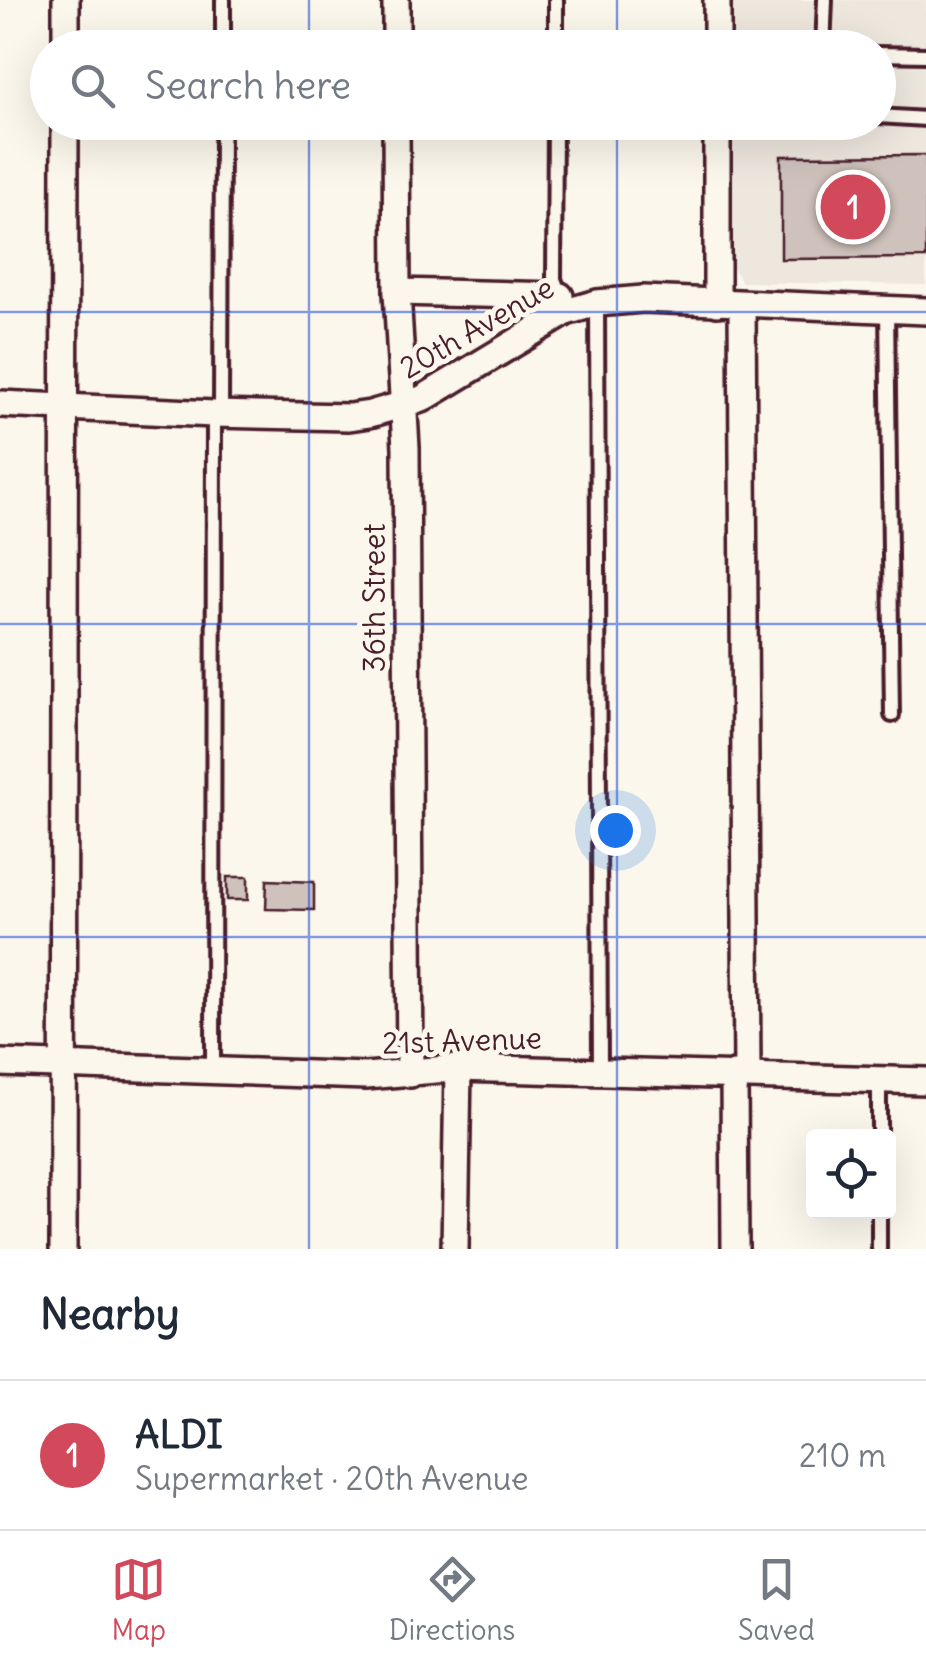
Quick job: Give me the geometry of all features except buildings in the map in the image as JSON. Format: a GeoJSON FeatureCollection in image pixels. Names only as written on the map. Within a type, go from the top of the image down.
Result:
{"type":"FeatureCollection","features":[{"type":"Feature","properties":{"kind":"street"},"geometry":{"type":"LineString","coordinates":[[66,0],[66,30]]}},
{"type":"Feature","properties":{"kind":"street"},"geometry":{"type":"LineString","coordinates":[[396,0],[396,30]]}},
{"type":"Feature","properties":{"kind":"street"},"geometry":{"type":"LineString","coordinates":[[716,0],[717,30]]}},
{"type":"Feature","properties":{"kind":"street"},"geometry":{"type":"LineString","coordinates":[[63,1249],[66,140]]}},
{"type":"Feature","properties":{"kind":"street","name":"36th Street"},"geometry":{"type":"LineString","coordinates":[[396,140],[396,292],[405,406],[410,1074]]}},
{"type":"Feature","properties":{"kind":"street"},"geometry":{"type":"LineString","coordinates":[[718,140],[730,303],[740,1074],[735,1249]]}},
{"type":"Feature","properties":{"kind":"street","name":"20th Avenue"},"geometry":{"type":"LineString","coordinates":[[396,292],[563,304],[643,299],[926,311]]}},
{"type":"Feature","properties":{"kind":"street","name":"20th Avenue"},"geometry":{"type":"LineString","coordinates":[[0,404],[349,417],[405,406],[446,387],[563,304]]}},
{"type":"Feature","properties":{"kind":"street","name":"21st Avenue"},"geometry":{"type":"LineString","coordinates":[[0,1063],[213,1072],[410,1074],[458,1068],[926,1081]]}},
{"type":"Feature","properties":{"kind":"street"},"geometry":{"type":"LineString","coordinates":[[455,1249],[458,1068]]}},
{"type":"Feature","properties":{"kind":"lane"},"geometry":{"type":"LineString","coordinates":[[222,30],[223,0]]}},
{"type":"Feature","properties":{"kind":"lane"},"geometry":{"type":"LineString","coordinates":[[556,0],[556,30]]}},
{"type":"Feature","properties":{"kind":"lane"},"geometry":{"type":"LineString","coordinates":[[824,30],[825,0]]}},
{"type":"Feature","properties":{"kind":"lane"},"geometry":{"type":"LineString","coordinates":[[896,54],[926,55]]}},
{"type":"Feature","properties":{"kind":"lane"},"geometry":{"type":"LineString","coordinates":[[896,117],[926,118]]}},
{"type":"Feature","properties":{"kind":"lane"},"geometry":{"type":"LineString","coordinates":[[213,1072],[222,140]]}},
{"type":"Feature","properties":{"kind":"lane"},"geometry":{"type":"LineString","coordinates":[[556,140],[554,278],[563,304]]}},
{"type":"Feature","properties":{"kind":"lane"},"geometry":{"type":"LineString","coordinates":[[597,302],[600,1071]]}},
{"type":"Feature","properties":{"kind":"lane"},"geometry":{"type":"LineString","coordinates":[[887,309],[892,715]]}},
{"type":"Feature","properties":{"kind":"lane"},"geometry":{"type":"LineString","coordinates":[[879,1079],[879,1129]]}},
{"type":"Feature","properties":{"kind":"lane"},"geometry":{"type":"LineString","coordinates":[[879,1219],[879,1249]]}},
{"type":"Feature","properties":{"kind":"shaded area"},"geometry":{"type":"Polygon","coordinates":[[[730,0],[926,0],[926,285],[742,282],[732,267],[731,140],[896,140],[896,30],[730,30],[730,0]]]}},
{"type":"Feature","properties":{"kind":"place","name":"ALDI"},"geometry":{"type":"Point","coordinates":[853,207]}}]}
